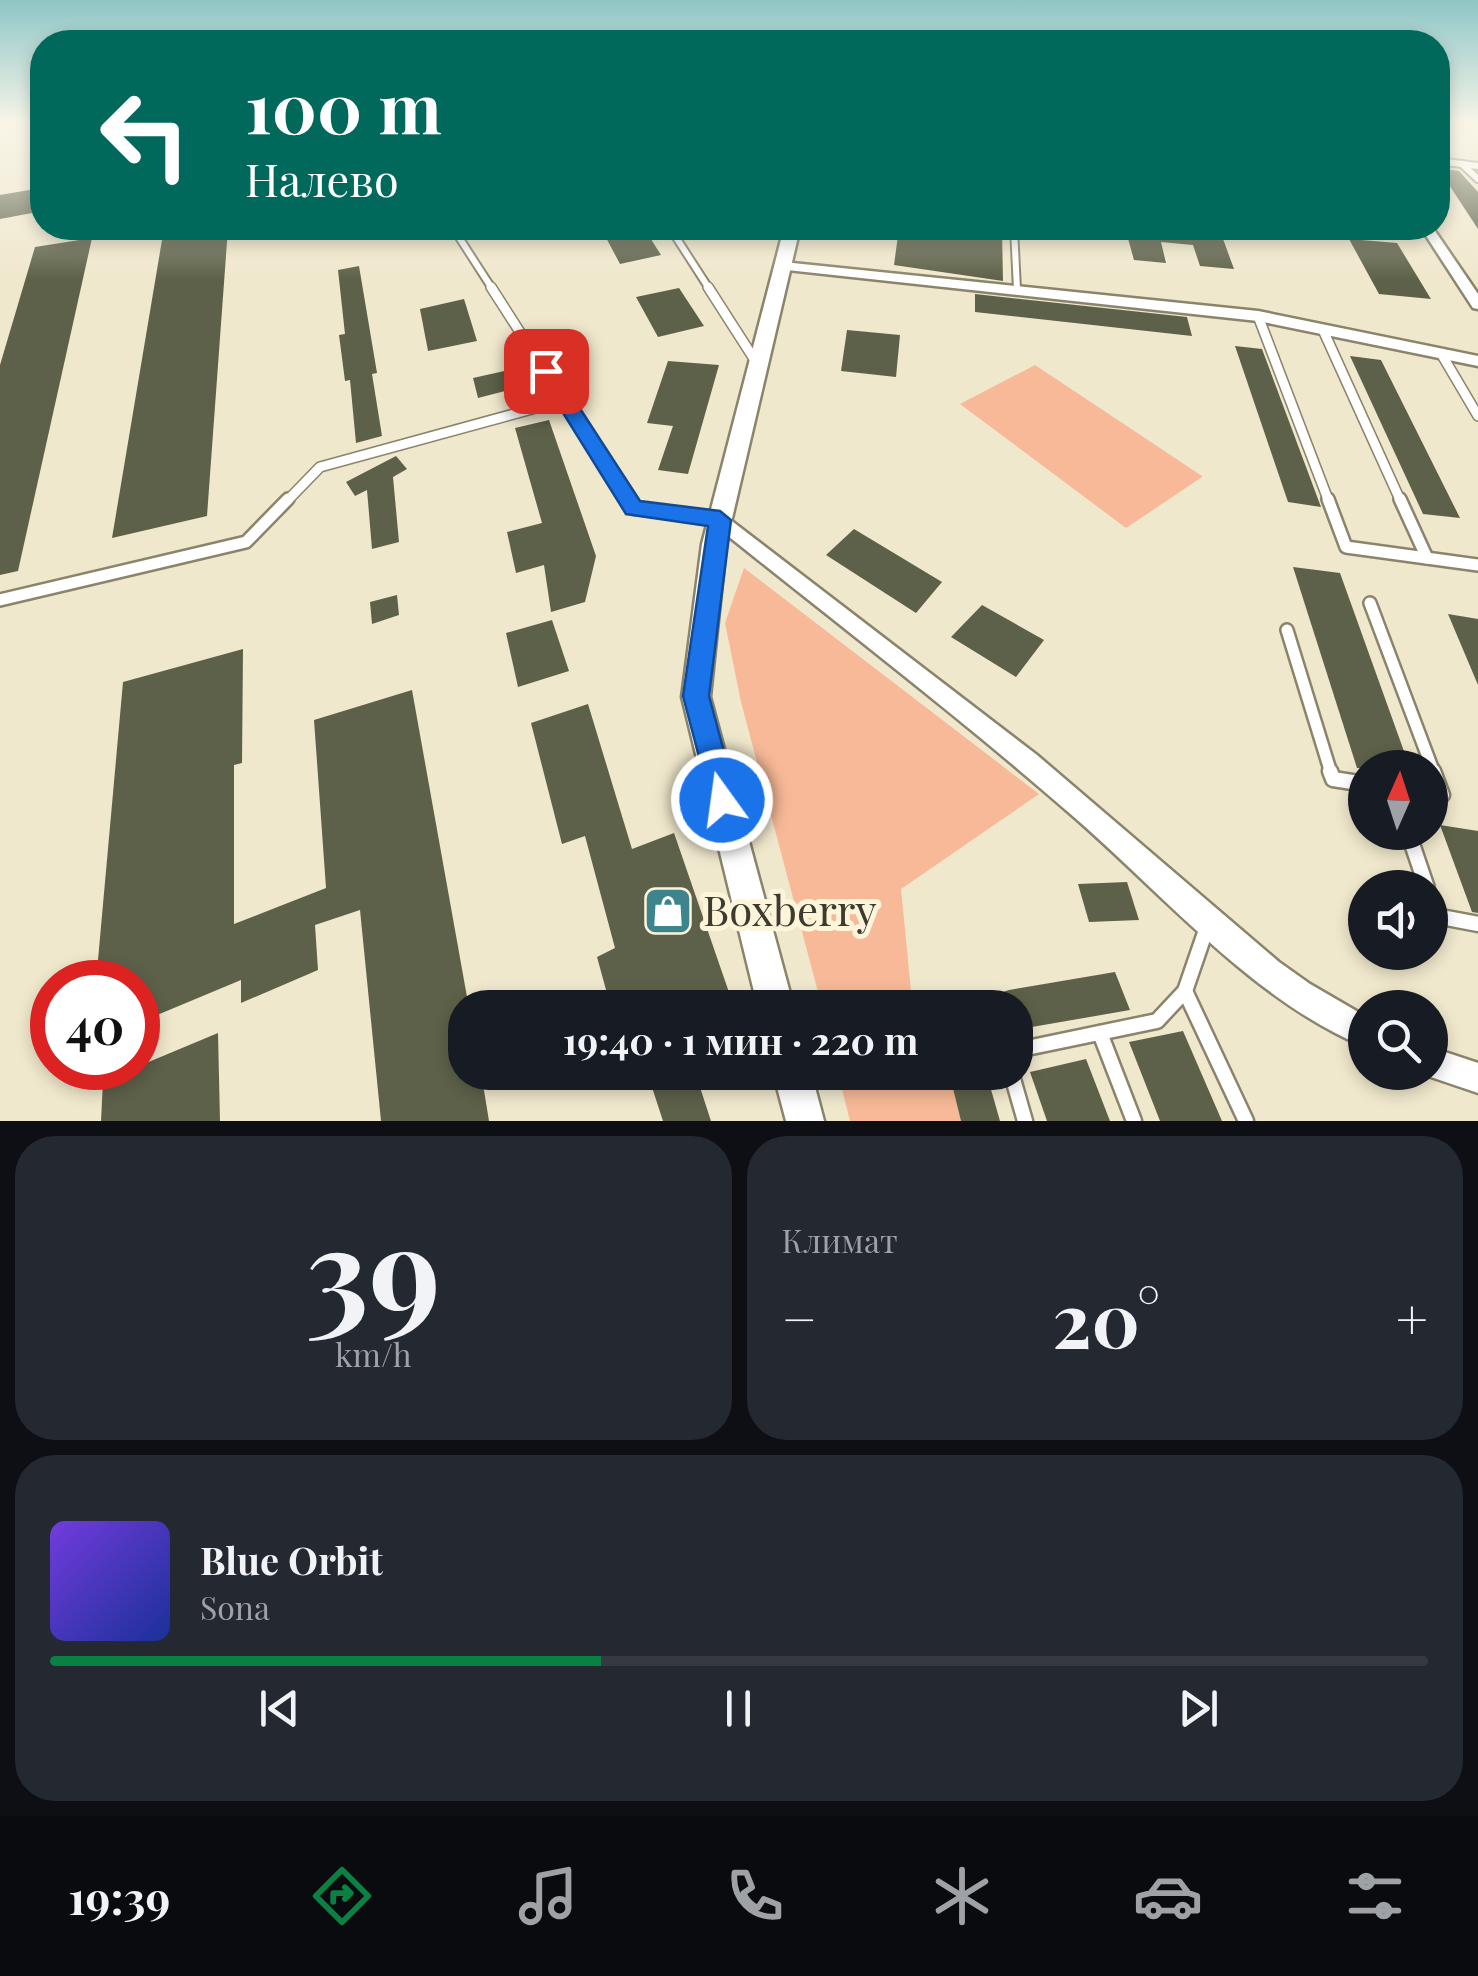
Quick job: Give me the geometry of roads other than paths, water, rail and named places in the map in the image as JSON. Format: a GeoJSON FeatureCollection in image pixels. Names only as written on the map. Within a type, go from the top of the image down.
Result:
{"type":"FeatureCollection","features":[{"type":"Feature","properties":{"kind":"street"},"geometry":{"type":"LineString","coordinates":[[771,990],[696,696],[720,520],[789,240]]}},
{"type":"Feature","properties":{"kind":"street"},"geometry":{"type":"LineString","coordinates":[[1435,240],[1477,302]]}},
{"type":"Feature","properties":{"kind":"street"},"geometry":{"type":"LineString","coordinates":[[783,266],[1258,316],[1478,361]]}},
{"type":"Feature","properties":{"kind":"street"},"geometry":{"type":"LineString","coordinates":[[720,520],[1127,846],[1252,961],[1348,1025]]}},
{"type":"Feature","properties":{"kind":"street"},"geometry":{"type":"LineString","coordinates":[[1448,1068],[1478,1078]]}},
{"type":"Feature","properties":{"kind":"street"},"geometry":{"type":"LineString","coordinates":[[797,1090],[805,1121]]}},
{"type":"Feature","properties":{"kind":"lane"},"geometry":{"type":"LineString","coordinates":[[461,240],[633,508],[720,520]]}},
{"type":"Feature","properties":{"kind":"lane"},"geometry":{"type":"LineString","coordinates":[[678,240],[758,366]]}},
{"type":"Feature","properties":{"kind":"lane"},"geometry":{"type":"LineString","coordinates":[[1014,240],[1016,290]]}},
{"type":"Feature","properties":{"kind":"lane"},"geometry":{"type":"LineString","coordinates":[[1258,316],[1346,547],[1478,565]]}},
{"type":"Feature","properties":{"kind":"lane"},"geometry":{"type":"LineString","coordinates":[[1323,330],[1427,558]]}},
{"type":"Feature","properties":{"kind":"lane"},"geometry":{"type":"LineString","coordinates":[[1442,355],[1478,416]]}},
{"type":"Feature","properties":{"kind":"lane"},"geometry":{"type":"LineString","coordinates":[[0,600],[246,542],[320,467],[565,400]]}},
{"type":"Feature","properties":{"kind":"lane"},"geometry":{"type":"LineString","coordinates":[[1370,603],[1425,750]]}},
{"type":"Feature","properties":{"kind":"lane"},"geometry":{"type":"LineString","coordinates":[[1287,630],[1333,779],[1348,781]]}},
{"type":"Feature","properties":{"kind":"lane"},"geometry":{"type":"LineString","coordinates":[[1448,918],[1478,924]]}},
{"type":"Feature","properties":{"kind":"lane"},"geometry":{"type":"LineString","coordinates":[[1033,1047],[1157,1021],[1185,991],[1209,921]]}},
{"type":"Feature","properties":{"kind":"lane"},"geometry":{"type":"LineString","coordinates":[[1185,991],[1246,1121]]}},
{"type":"Feature","properties":{"kind":"lane"},"geometry":{"type":"LineString","coordinates":[[1100,1033],[1134,1121]]}},
{"type":"Feature","properties":{"kind":"lane"},"geometry":{"type":"LineString","coordinates":[[1017,1090],[1026,1121]]}},
{"type":"Feature","properties":{"kind":"place","name":"Boxberry"},"geometry":{"type":"Point","coordinates":[668,911]}}]}
